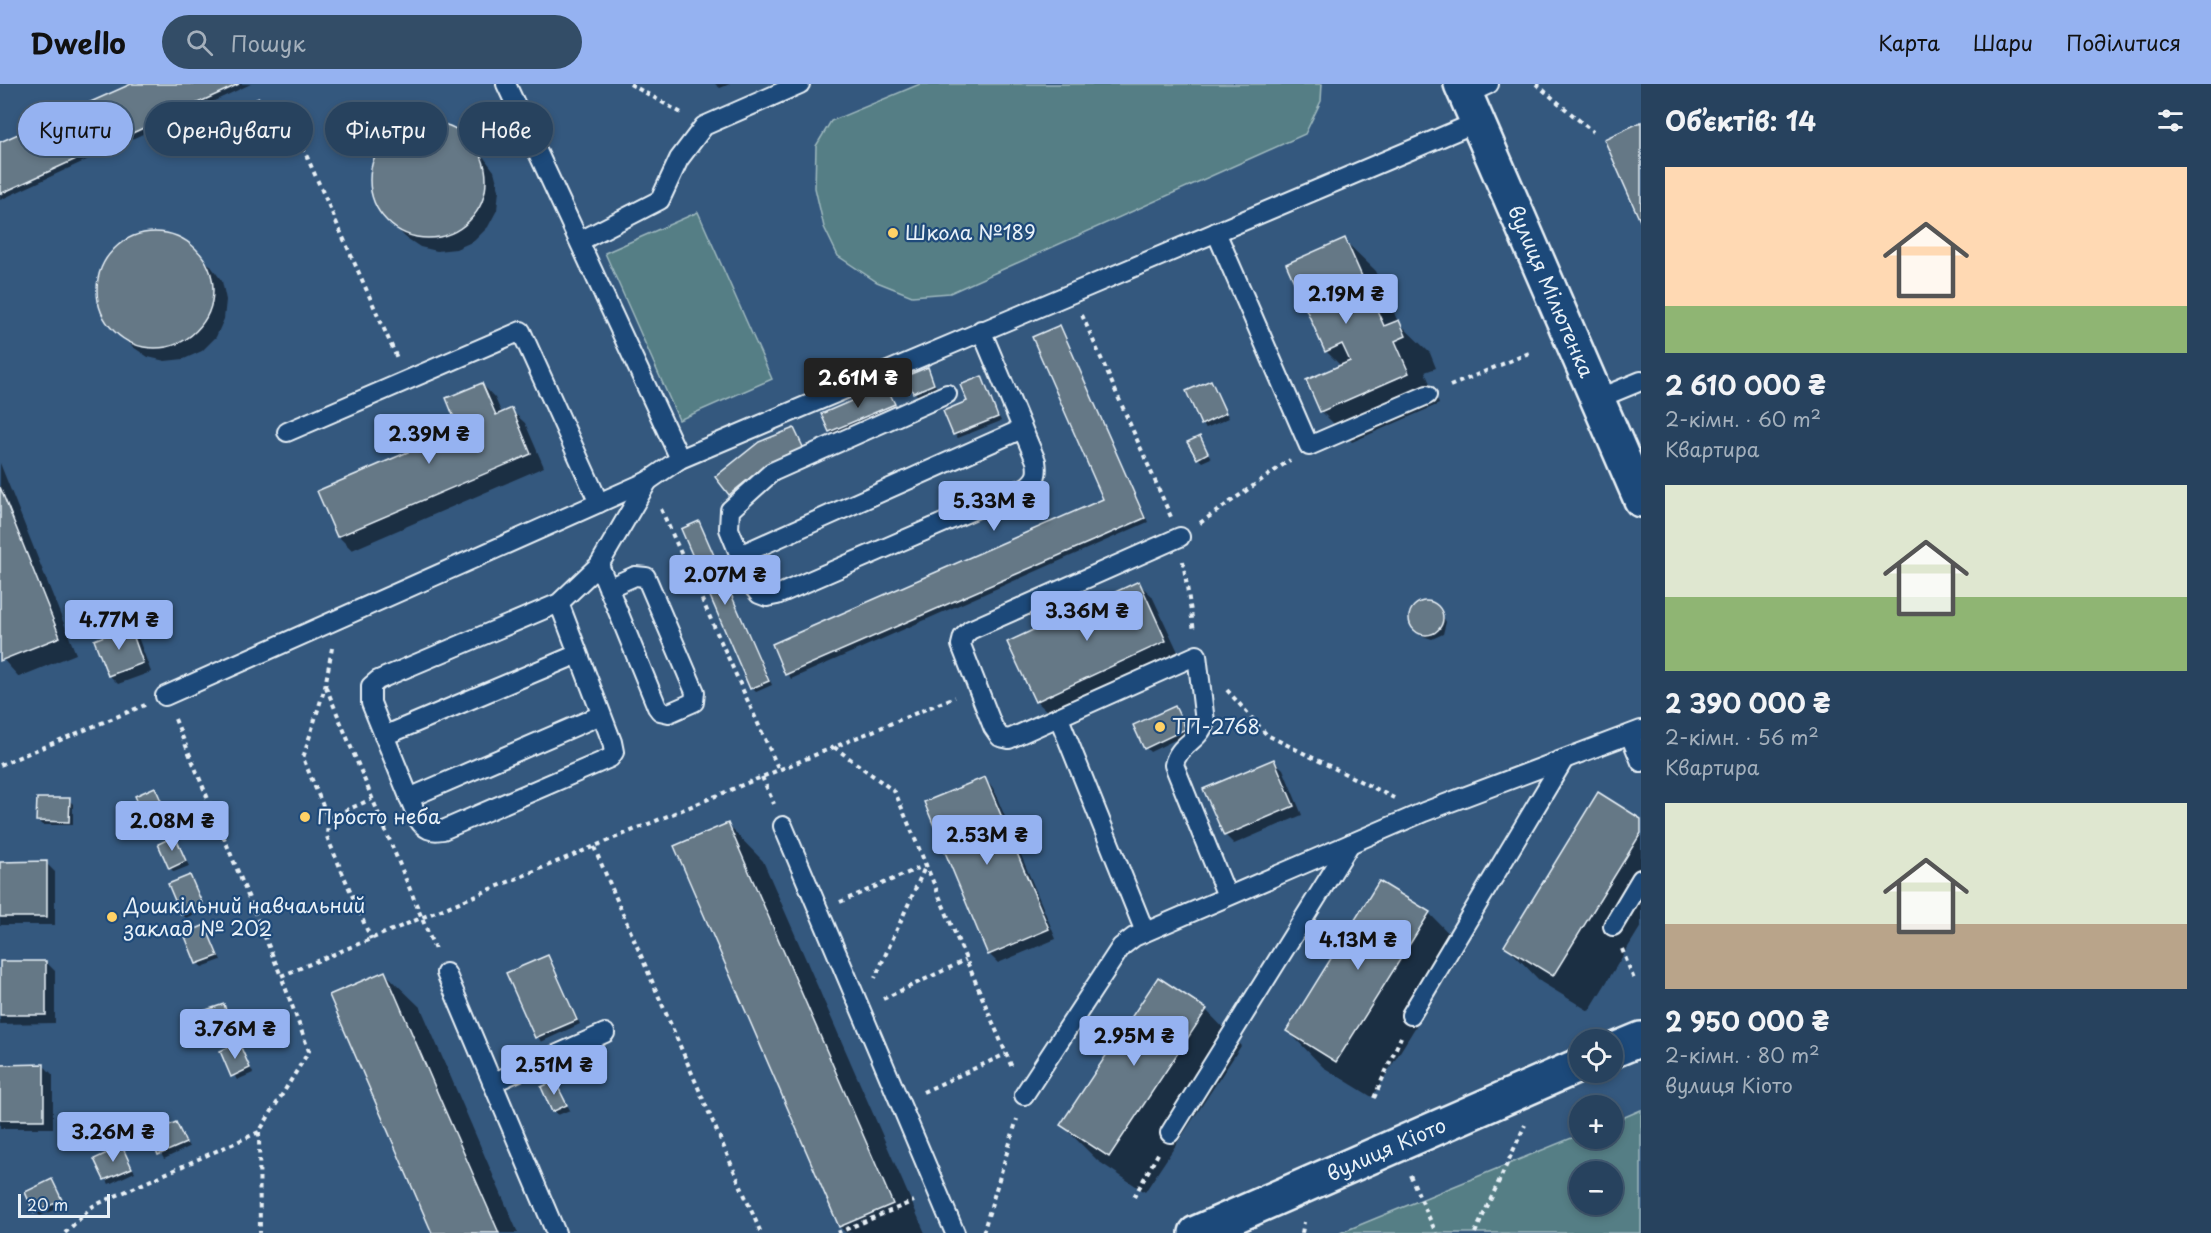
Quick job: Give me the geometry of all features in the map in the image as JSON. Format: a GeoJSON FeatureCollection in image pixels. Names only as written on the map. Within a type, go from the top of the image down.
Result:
{"type":"FeatureCollection","features":[{"type":"Feature","properties":{"kind":"street","name":"вулиця Мілютенка"},"geometry":{"type":"LineString","coordinates":[[1473,96],[1597,399],[1641,500]]}},
{"type":"Feature","properties":{"kind":"street"},"geometry":{"type":"LineString","coordinates":[[1623,1046],[1641,1039]]}},
{"type":"Feature","properties":{"kind":"street","name":"вулиця Кіото"},"geometry":{"type":"LineString","coordinates":[[1196,1233],[1569,1070]]}},
{"type":"Feature","properties":{"kind":"lane"},"geometry":{"type":"LineString","coordinates":[[506,84],[680,459]]}},
{"type":"Feature","properties":{"kind":"lane"},"geometry":{"type":"LineString","coordinates":[[580,241],[660,200],[679,159],[704,126],[776,89],[800,84]]}},
{"type":"Feature","properties":{"kind":"lane"},"geometry":{"type":"LineString","coordinates":[[165,696],[648,481],[680,459],[1216,232],[1473,96]]}},
{"type":"Feature","properties":{"kind":"lane"},"geometry":{"type":"LineString","coordinates":[[1216,232],[1309,446],[1427,395]]}},
{"type":"Feature","properties":{"kind":"lane"},"geometry":{"type":"LineString","coordinates":[[947,394],[772,472],[730,510],[729,529],[759,594],[767,597],[777,595],[1026,487],[1034,481],[1037,472],[1036,461],[981,330]]}},
{"type":"Feature","properties":{"kind":"lane"},"geometry":{"type":"LineString","coordinates":[[287,432],[521,331],[599,503]]}},
{"type":"Feature","properties":{"kind":"lane"},"geometry":{"type":"LineString","coordinates":[[1597,399],[1641,381]]}},
{"type":"Feature","properties":{"kind":"lane"},"geometry":{"type":"LineString","coordinates":[[740,555],[1022,429]]}},
{"type":"Feature","properties":{"kind":"lane"},"geometry":{"type":"LineString","coordinates":[[559,603],[614,752],[604,762],[443,830],[432,831],[423,827],[384,736],[370,694],[371,686],[378,680],[559,603],[599,565],[648,481]]}},
{"type":"Feature","properties":{"kind":"lane"},"geometry":{"type":"LineString","coordinates":[[1180,537],[970,630],[963,637],[961,645],[977,688],[1000,737],[1009,739],[1197,654],[1205,723],[1203,732],[1176,754],[1174,765],[1227,896]]}},
{"type":"Feature","properties":{"kind":"lane"},"geometry":{"type":"LineString","coordinates":[[599,565],[660,711],[669,713],[694,702],[695,692],[646,577],[635,576],[609,588]]}},
{"type":"Feature","properties":{"kind":"lane"},"geometry":{"type":"LineString","coordinates":[[384,736],[578,654]]}},
{"type":"Feature","properties":{"kind":"lane"},"geometry":{"type":"LineString","coordinates":[[409,798],[601,715]]}},
{"type":"Feature","properties":{"kind":"lane"},"geometry":{"type":"LineString","coordinates":[[1059,718],[1145,932]]}},
{"type":"Feature","properties":{"kind":"lane"},"geometry":{"type":"LineString","coordinates":[[1024,1095],[1121,947],[1145,932],[1424,812],[1635,733],[1641,762]]}},
{"type":"Feature","properties":{"kind":"lane"},"geometry":{"type":"LineString","coordinates":[[1411,1015],[1563,761]]}},
{"type":"Feature","properties":{"kind":"lane"},"geometry":{"type":"LineString","coordinates":[[783,826],[955,1233]]}},
{"type":"Feature","properties":{"kind":"lane"},"geometry":{"type":"LineString","coordinates":[[1170,1133],[1350,844]]}},
{"type":"Feature","properties":{"kind":"lane"},"geometry":{"type":"LineString","coordinates":[[1612,926],[1641,879]]}},
{"type":"Feature","properties":{"kind":"lane"},"geometry":{"type":"LineString","coordinates":[[446,973],[556,1233]]}},
{"type":"Feature","properties":{"kind":"lane"},"geometry":{"type":"LineString","coordinates":[[492,1083],[605,1033]]}},
{"type":"Feature","properties":{"kind":"path"},"geometry":{"type":"LineString","coordinates":[[630,84],[704,126]]}},
{"type":"Feature","properties":{"kind":"path"},"geometry":{"type":"LineString","coordinates":[[1536,84],[1593,132]]}},
{"type":"Feature","properties":{"kind":"path"},"geometry":{"type":"LineString","coordinates":[[307,156],[407,381]]}},
{"type":"Feature","properties":{"kind":"path"},"geometry":{"type":"LineString","coordinates":[[1072,292],[1180,537],[1197,654],[1267,735],[1424,812]]}},
{"type":"Feature","properties":{"kind":"path"},"geometry":{"type":"LineString","coordinates":[[1427,395],[1529,354]]}},
{"type":"Feature","properties":{"kind":"path"},"geometry":{"type":"LineString","coordinates":[[1180,537],[1309,446]]}},
{"type":"Feature","properties":{"kind":"path"},"geometry":{"type":"LineString","coordinates":[[648,481],[779,770]]}},
{"type":"Feature","properties":{"kind":"path"},"geometry":{"type":"LineString","coordinates":[[337,621],[325,687],[303,758],[328,818],[327,837],[371,939]]}},
{"type":"Feature","properties":{"kind":"path"},"geometry":{"type":"LineString","coordinates":[[325,687],[446,973]]}},
{"type":"Feature","properties":{"kind":"path"},"geometry":{"type":"LineString","coordinates":[[281,976],[977,688]]}},
{"type":"Feature","properties":{"kind":"path"},"geometry":{"type":"LineString","coordinates":[[0,765],[165,696],[281,976],[309,1051],[259,1132],[260,1233]]}},
{"type":"Feature","properties":{"kind":"path"},"geometry":{"type":"LineString","coordinates":[[834,747],[895,792],[1024,1095],[983,1233]]}},
{"type":"Feature","properties":{"kind":"path"},"geometry":{"type":"LineString","coordinates":[[328,818],[372,799]]}},
{"type":"Feature","properties":{"kind":"path"},"geometry":{"type":"LineString","coordinates":[[594,847],[761,1233]]}},
{"type":"Feature","properties":{"kind":"path"},"geometry":{"type":"LineString","coordinates":[[819,911],[926,865]]}},
{"type":"Feature","properties":{"kind":"path"},"geometry":{"type":"LineString","coordinates":[[861,1009],[926,865]]}},
{"type":"Feature","properties":{"kind":"path"},"geometry":{"type":"LineString","coordinates":[[1612,926],[1635,982]]}},
{"type":"Feature","properties":{"kind":"path"},"geometry":{"type":"LineString","coordinates":[[861,1009],[966,960]]}},
{"type":"Feature","properties":{"kind":"path"},"geometry":{"type":"LineString","coordinates":[[1374,1098],[1411,1015]]}},
{"type":"Feature","properties":{"kind":"path"},"geometry":{"type":"LineString","coordinates":[[900,1103],[1006,1054]]}},
{"type":"Feature","properties":{"kind":"path"},"geometry":{"type":"LineString","coordinates":[[1475,1233],[1526,1123]]}},
{"type":"Feature","properties":{"kind":"path"},"geometry":{"type":"LineString","coordinates":[[65,1233],[93,1206],[259,1132]]}},
{"type":"Feature","properties":{"kind":"path"},"geometry":{"type":"LineString","coordinates":[[1134,1197],[1170,1133]]}},
{"type":"Feature","properties":{"kind":"path"},"geometry":{"type":"LineString","coordinates":[[1410,1175],[1436,1233]]}},
{"type":"Feature","properties":{"kind":"path"},"geometry":{"type":"LineString","coordinates":[[837,1233],[937,1191]]}},
{"type":"Feature","properties":{"kind":"path"},"geometry":{"type":"LineString","coordinates":[[1302,1233],[1304,1222]]}},
{"type":"Feature","properties":{"kind":"green space"},"geometry":{"type":"Polygon","coordinates":[[[920,84],[1322,84],[1321,101],[1305,134],[950,293],[912,296],[877,282],[838,256],[824,227],[815,188],[816,146],[831,121],[920,84]]]}},
{"type":"Feature","properties":{"kind":"green space"},"geometry":{"type":"Polygon","coordinates":[[[698,212],[772,379],[679,420],[605,253],[698,212]]]}},
{"type":"Feature","properties":{"kind":"green space"},"geometry":{"type":"Polygon","coordinates":[[[1641,1110],[1641,1233],[1340,1233],[1569,1139],[1569,1149],[1623,1149],[1623,1118],[1641,1110]]]}},
{"type":"Feature","properties":{"kind":"building"},"geometry":{"type":"Polygon","coordinates":[[[131,84],[239,84],[200,102],[145,102],[145,127],[133,133],[133,102],[90,102],[131,84]]]}},
{"type":"Feature","properties":{"kind":"building"},"geometry":{"type":"Polygon","coordinates":[[[1641,122],[1641,223],[1604,139],[1641,122]]]}},
{"type":"Feature","properties":{"kind":"building"},"geometry":{"type":"Polygon","coordinates":[[[447,126],[459,132],[459,156],[480,156],[485,169],[485,191],[476,212],[460,228],[439,237],[417,237],[396,228],[380,212],[371,191],[371,169],[376,156],[447,156],[447,126]]]}},
{"type":"Feature","properties":{"kind":"building"},"geometry":{"type":"Polygon","coordinates":[[[18,134],[18,156],[83,156],[0,194],[0,142],[18,134]]]}},
{"type":"Feature","properties":{"kind":"building"},"geometry":{"type":"Polygon","coordinates":[[[155,232],[177,237],[196,249],[208,268],[213,290],[208,312],[196,331],[177,343],[155,348],[133,343],[114,331],[102,312],[97,290],[102,268],[114,249],[133,237],[155,232]]]}},
{"type":"Feature","properties":{"kind":"building"},"geometry":{"type":"Polygon","coordinates":[[[1345,238],[1384,326],[1399,320],[1406,336],[1395,341],[1409,373],[1320,412],[1306,380],[1350,361],[1342,344],[1325,352],[1286,264],[1345,238]]]}},
{"type":"Feature","properties":{"kind":"building"},"geometry":{"type":"Polygon","coordinates":[[[1060,325],[1145,518],[785,675],[772,644],[1103,499],[1032,337],[1060,325]]]}},
{"type":"Feature","properties":{"kind":"building"},"geometry":{"type":"Polygon","coordinates":[[[928,367],[934,384],[913,393],[906,376],[928,367]]]}},
{"type":"Feature","properties":{"kind":"building"},"geometry":{"type":"Polygon","coordinates":[[[982,376],[998,417],[953,435],[943,411],[967,401],[960,385],[982,376]]]}},
{"type":"Feature","properties":{"kind":"building"},"geometry":{"type":"Polygon","coordinates":[[[1211,380],[1226,413],[1201,425],[1186,391],[1211,380]]]}},
{"type":"Feature","properties":{"kind":"building"},"geometry":{"type":"Polygon","coordinates":[[[482,383],[496,415],[512,408],[531,454],[337,537],[317,491],[459,430],[446,398],[482,383]]]}},
{"type":"Feature","properties":{"kind":"building"},"geometry":{"type":"Polygon","coordinates":[[[886,386],[895,404],[829,432],[821,414],[886,386]]]}},
{"type":"Feature","properties":{"kind":"building"},"geometry":{"type":"Polygon","coordinates":[[[794,428],[804,449],[767,464],[729,495],[715,477],[759,442],[794,428]]]}},
{"type":"Feature","properties":{"kind":"building"},"geometry":{"type":"Polygon","coordinates":[[[1200,436],[1208,453],[1197,459],[1187,442],[1200,436]]]}},
{"type":"Feature","properties":{"kind":"building"},"geometry":{"type":"Polygon","coordinates":[[[0,487],[60,637],[0,661],[0,487]]]}},
{"type":"Feature","properties":{"kind":"building"},"geometry":{"type":"Polygon","coordinates":[[[699,521],[769,681],[750,689],[681,529],[699,521]]]}},
{"type":"Feature","properties":{"kind":"building"},"geometry":{"type":"Polygon","coordinates":[[[1139,581],[1166,641],[1035,702],[1007,642],[1139,581]]]}},
{"type":"Feature","properties":{"kind":"building"},"geometry":{"type":"Polygon","coordinates":[[[1426,601],[1438,606],[1443,618],[1438,630],[1426,635],[1414,630],[1409,618],[1414,606],[1426,601]]]}},
{"type":"Feature","properties":{"kind":"building"},"geometry":{"type":"Polygon","coordinates":[[[130,626],[143,663],[108,676],[94,640],[130,626]]]}},
{"type":"Feature","properties":{"kind":"building","name":"ТП-2768"},"geometry":{"type":"Polygon","coordinates":[[[1175,706],[1186,729],[1144,749],[1133,725],[1175,706]]]}},
{"type":"Feature","properties":{"kind":"building"},"geometry":{"type":"Polygon","coordinates":[[[1274,759],[1294,806],[1224,836],[1203,789],[1274,759]]]}},
{"type":"Feature","properties":{"kind":"building"},"geometry":{"type":"Polygon","coordinates":[[[985,777],[1049,929],[988,955],[924,802],[985,777]]]}},
{"type":"Feature","properties":{"kind":"building"},"geometry":{"type":"Polygon","coordinates":[[[155,787],[169,819],[149,828],[135,796],[155,787]]]}},
{"type":"Feature","properties":{"kind":"building"},"geometry":{"type":"Polygon","coordinates":[[[1598,792],[1641,819],[1641,833],[1553,976],[1504,946],[1598,792]]]}},
{"type":"Feature","properties":{"kind":"building"},"geometry":{"type":"Polygon","coordinates":[[[37,798],[70,798],[69,822],[36,821],[37,798]]]}},
{"type":"Feature","properties":{"kind":"building"},"geometry":{"type":"Polygon","coordinates":[[[728,823],[893,1204],[839,1227],[674,846],[728,823]]]}},
{"type":"Feature","properties":{"kind":"building"},"geometry":{"type":"Polygon","coordinates":[[[175,836],[186,861],[169,869],[158,844],[175,836]]]}},
{"type":"Feature","properties":{"kind":"building"},"geometry":{"type":"Polygon","coordinates":[[[47,861],[47,917],[0,917],[0,862],[47,861]]]}},
{"type":"Feature","properties":{"kind":"building"},"geometry":{"type":"Polygon","coordinates":[[[190,875],[203,905],[181,915],[168,884],[190,875]]]}},
{"type":"Feature","properties":{"kind":"building"},"geometry":{"type":"Polygon","coordinates":[[[1379,881],[1430,912],[1336,1062],[1286,1031],[1379,881]]]}},
{"type":"Feature","properties":{"kind":"building"},"geometry":{"type":"Polygon","coordinates":[[[205,925],[218,956],[196,964],[184,934],[205,925]]]}},
{"type":"Feature","properties":{"kind":"building"},"geometry":{"type":"Polygon","coordinates":[[[548,955],[577,1020],[535,1038],[506,973],[548,955]]]}},
{"type":"Feature","properties":{"kind":"building"},"geometry":{"type":"Polygon","coordinates":[[[0,961],[46,961],[46,1015],[0,1015],[0,961]]]}},
{"type":"Feature","properties":{"kind":"building"},"geometry":{"type":"Polygon","coordinates":[[[385,971],[499,1233],[432,1233],[329,995],[385,971]]]}},
{"type":"Feature","properties":{"kind":"building"},"geometry":{"type":"Polygon","coordinates":[[[1158,977],[1207,1009],[1109,1157],[1060,1125],[1158,977]]]}},
{"type":"Feature","properties":{"kind":"building"},"geometry":{"type":"Polygon","coordinates":[[[224,1004],[232,1029],[205,1037],[197,1013],[224,1004]]]}},
{"type":"Feature","properties":{"kind":"building"},"geometry":{"type":"Polygon","coordinates":[[[239,1043],[250,1068],[231,1077],[220,1051],[239,1043]]]}},
{"type":"Feature","properties":{"kind":"building"},"geometry":{"type":"Polygon","coordinates":[[[44,1064],[44,1120],[0,1120],[0,1065],[44,1064]]]}},
{"type":"Feature","properties":{"kind":"building"},"geometry":{"type":"Polygon","coordinates":[[[555,1081],[567,1105],[552,1112],[541,1087],[555,1081]]]}},
{"type":"Feature","properties":{"kind":"building"},"geometry":{"type":"Polygon","coordinates":[[[176,1122],[186,1143],[158,1155],[149,1134],[176,1122]]]}},
{"type":"Feature","properties":{"kind":"building"},"geometry":{"type":"Polygon","coordinates":[[[122,1146],[132,1168],[104,1180],[94,1159],[122,1146]]]}},
{"type":"Feature","properties":{"kind":"building"},"geometry":{"type":"Polygon","coordinates":[[[52,1179],[62,1200],[34,1213],[25,1192],[52,1179]]]}},
{"type":"Feature","properties":{"kind":"place","name":"Школа №189"},"geometry":{"type":"Point","coordinates":[893,233]}},
{"type":"Feature","properties":{"kind":"place","name":"ТП-2768"},"geometry":{"type":"Point","coordinates":[1160,727]}},
{"type":"Feature","properties":{"kind":"place","name":"Просто неба"},"geometry":{"type":"Point","coordinates":[305,817]}},
{"type":"Feature","properties":{"kind":"place","name":"Дошкільний навчальний заклад № 202"},"geometry":{"type":"Point","coordinates":[112,917]}}]}
